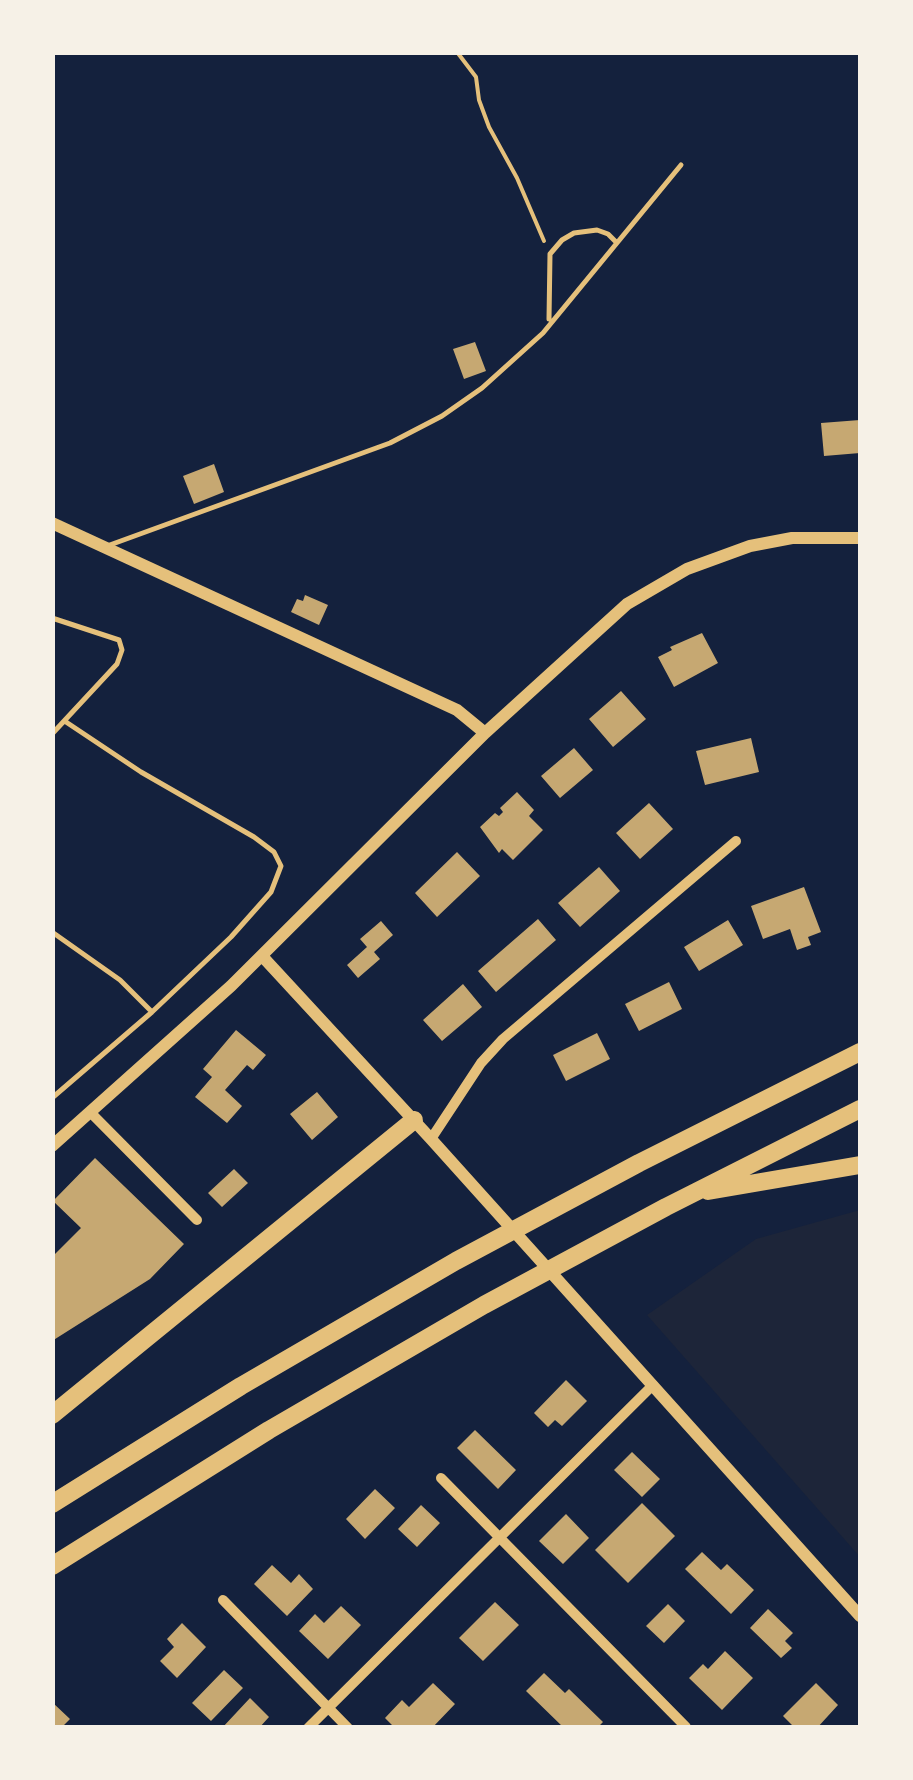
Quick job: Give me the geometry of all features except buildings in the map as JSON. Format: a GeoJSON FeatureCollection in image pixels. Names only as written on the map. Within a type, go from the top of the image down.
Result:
{"type":"FeatureCollection","features":[{"type":"Feature","properties":{"kind":"highway"},"geometry":{"type":"LineString","coordinates":[[52,1504],[241,1386],[470,1254],[860,1052]]}},
{"type":"Feature","properties":{"kind":"highway"},"geometry":{"type":"LineString","coordinates":[[52,1566],[268,1430],[509,1291],[860,1110]]}},
{"type":"Feature","properties":{"kind":"highway"},"geometry":{"type":"LineString","coordinates":[[52,1415],[414,1120]]}},
{"type":"Feature","properties":{"kind":"highway"},"geometry":{"type":"LineString","coordinates":[[693,1193],[860,1166]]}},
{"type":"Feature","properties":{"kind":"street"},"geometry":{"type":"LineString","coordinates":[[52,524],[457,710],[485,733]]}},
{"type":"Feature","properties":{"kind":"street"},"geometry":{"type":"LineString","coordinates":[[52,1146],[262,956],[485,733],[609,618],[677,574],[728,552],[772,541],[860,538]]}},
{"type":"Feature","properties":{"kind":"street"},"geometry":{"type":"LineString","coordinates":[[432,1138],[481,1063],[503,1039],[736,840]]}},
{"type":"Feature","properties":{"kind":"street"},"geometry":{"type":"LineString","coordinates":[[262,956],[432,1138],[860,1616]]}},
{"type":"Feature","properties":{"kind":"street"},"geometry":{"type":"LineString","coordinates":[[92,1113],[197,1220]]}},
{"type":"Feature","properties":{"kind":"street"},"geometry":{"type":"LineString","coordinates":[[308,1728],[652,1385]]}},
{"type":"Feature","properties":{"kind":"street"},"geometry":{"type":"LineString","coordinates":[[441,1478],[686,1728]]}},
{"type":"Feature","properties":{"kind":"street"},"geometry":{"type":"LineString","coordinates":[[223,1600],[348,1728]]}},
{"type":"Feature","properties":{"kind":"lane"},"geometry":{"type":"LineString","coordinates":[[104,547],[390,443],[442,416],[482,388],[544,333],[682,165]]}},
{"type":"Feature","properties":{"kind":"lane"},"geometry":{"type":"LineString","coordinates":[[550,322],[550,254],[562,240],[584,230],[608,234],[617,243]]}},
{"type":"Feature","properties":{"kind":"lane"},"geometry":{"type":"LineString","coordinates":[[52,618],[119,640],[122,650],[117,664],[52,734]]}},
{"type":"Feature","properties":{"kind":"lane"},"geometry":{"type":"LineString","coordinates":[[52,1098],[152,1012],[231,936],[272,892],[281,866],[274,852],[254,837],[141,772],[66,722]]}},
{"type":"Feature","properties":{"kind":"lane"},"geometry":{"type":"LineString","coordinates":[[52,932],[120,980],[152,1012]]}},
{"type":"Feature","properties":{"kind":"path"},"geometry":{"type":"LineString","coordinates":[[457,52],[476,77],[489,127],[517,178],[550,254]]}},
{"type":"Feature","properties":{"kind":"shaded area"},"geometry":{"type":"Polygon","coordinates":[[[860,1210],[860,1557],[647,1315],[756,1239],[860,1210]]]}}]}
